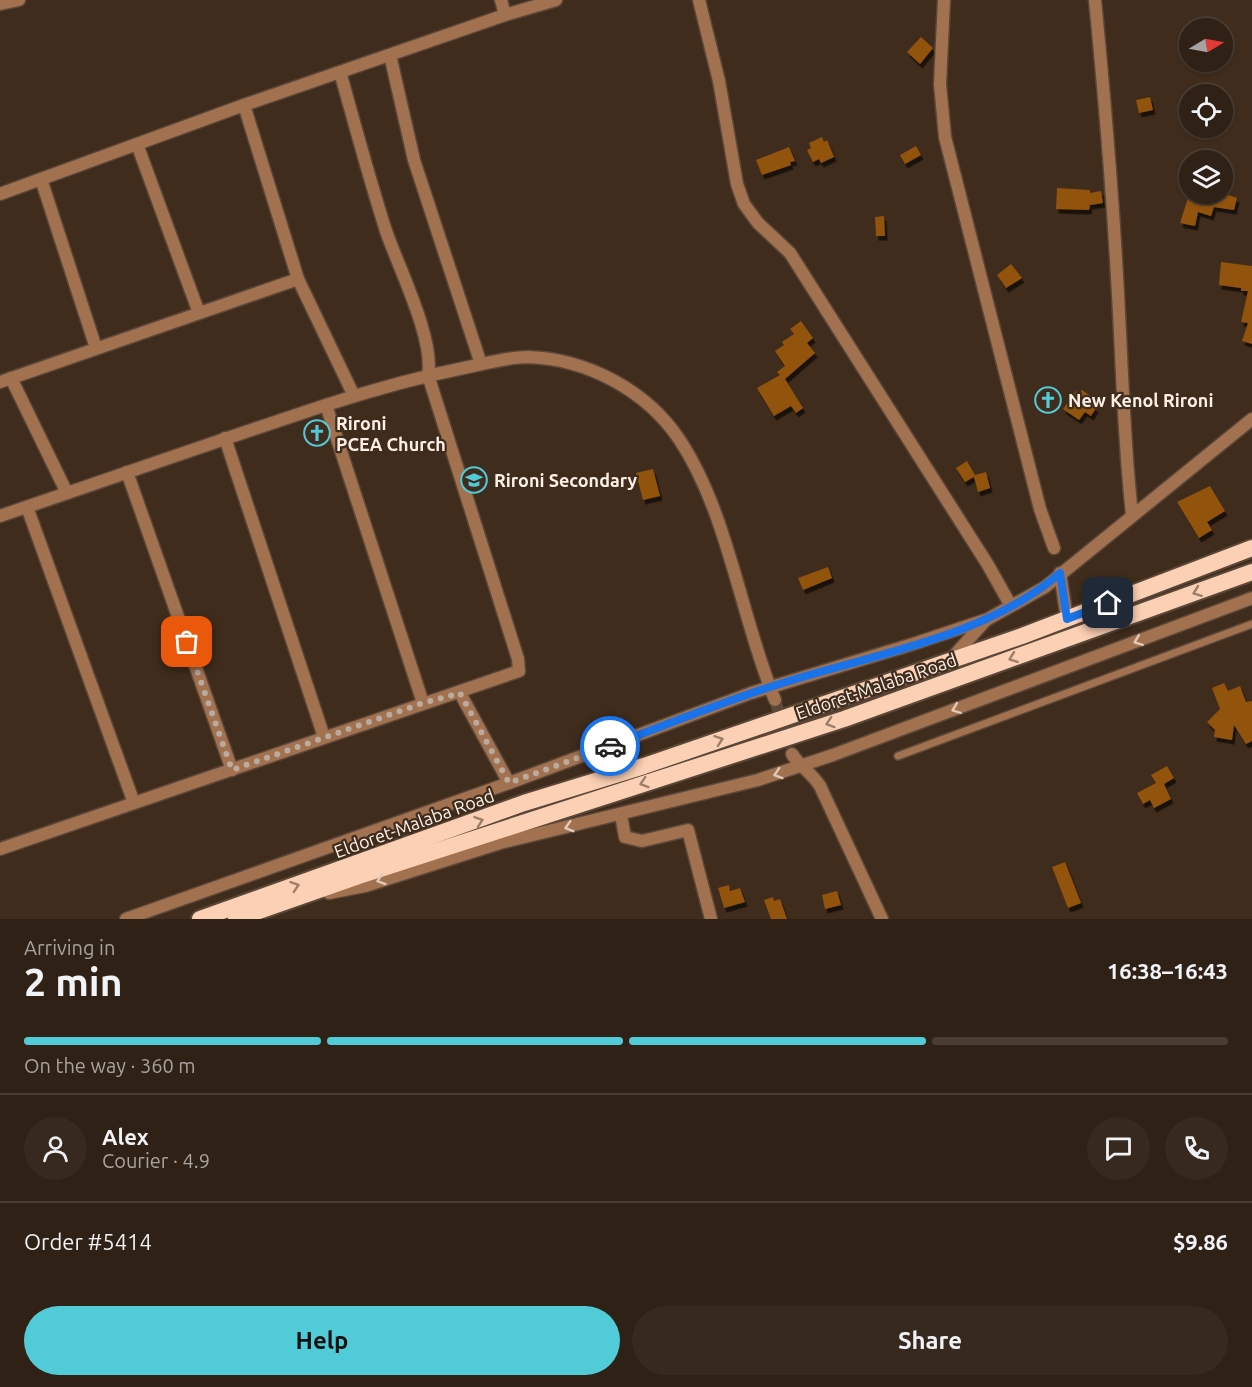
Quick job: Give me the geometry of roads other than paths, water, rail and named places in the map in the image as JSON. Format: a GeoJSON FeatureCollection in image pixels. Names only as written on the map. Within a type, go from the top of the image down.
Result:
{"type":"FeatureCollection","features":[{"type":"Feature","properties":{"kind":"highway","name":"Eldoret-Malaba Road"},"geometry":{"type":"LineString","coordinates":[[200,919],[524,803],[644,766],[1067,619],[1252,548]]}},
{"type":"Feature","properties":{"kind":"highway","name":"Eldoret-Malaba Road"},"geometry":{"type":"LineString","coordinates":[[236,919],[359,876],[844,719],[1252,572]]}},
{"type":"Feature","properties":{"kind":"street"},"geometry":{"type":"LineString","coordinates":[[0,4],[19,0]]}},
{"type":"Feature","properties":{"kind":"street"},"geometry":{"type":"LineString","coordinates":[[501,0],[505,15]]}},
{"type":"Feature","properties":{"kind":"street"},"geometry":{"type":"LineString","coordinates":[[0,194],[244,105],[505,15],[556,0]]}},
{"type":"Feature","properties":{"kind":"street"},"geometry":{"type":"LineString","coordinates":[[699,0],[719,81],[737,184],[744,204],[758,223],[790,253],[988,564],[1011,606]]}},
{"type":"Feature","properties":{"kind":"street"},"geometry":{"type":"LineString","coordinates":[[944,0],[940,84],[945,137],[1040,509],[1054,548]]}},
{"type":"Feature","properties":{"kind":"street"},"geometry":{"type":"LineString","coordinates":[[1095,0],[1106,111],[1125,448],[1132,514]]}},
{"type":"Feature","properties":{"kind":"street"},"geometry":{"type":"LineString","coordinates":[[390,55],[414,160],[481,364]]}},
{"type":"Feature","properties":{"kind":"street"},"geometry":{"type":"LineString","coordinates":[[0,849],[423,703],[460,693],[514,673],[520,667],[428,375],[429,355],[374,191],[340,72]]}},
{"type":"Feature","properties":{"kind":"street"},"geometry":{"type":"LineString","coordinates":[[244,105],[298,279],[354,396]]}},
{"type":"Feature","properties":{"kind":"street"},"geometry":{"type":"LineString","coordinates":[[137,144],[199,313]]}},
{"type":"Feature","properties":{"kind":"street"},"geometry":{"type":"LineString","coordinates":[[41,179],[96,348]]}},
{"type":"Feature","properties":{"kind":"street"},"geometry":{"type":"LineString","coordinates":[[67,493],[29,419],[4,378],[298,279]]}},
{"type":"Feature","properties":{"kind":"street"},"geometry":{"type":"LineString","coordinates":[[0,516],[225,438],[354,396],[428,375],[527,357],[579,365],[610,377],[637,396],[664,420],[689,455],[708,499],[775,700]]}},
{"type":"Feature","properties":{"kind":"street"},"geometry":{"type":"LineString","coordinates":[[326,405],[423,703]]}},
{"type":"Feature","properties":{"kind":"street"},"geometry":{"type":"LineString","coordinates":[[126,919],[509,783],[770,687],[913,645],[988,619],[1045,586],[1252,419]]}},
{"type":"Feature","properties":{"kind":"street"},"geometry":{"type":"LineString","coordinates":[[225,438],[324,737]]}},
{"type":"Feature","properties":{"kind":"street"},"geometry":{"type":"LineString","coordinates":[[127,472],[232,770]]}},
{"type":"Feature","properties":{"kind":"street"},"geometry":{"type":"LineString","coordinates":[[27,507],[134,803]]}},
{"type":"Feature","properties":{"kind":"street"},"geometry":{"type":"LineString","coordinates":[[1060,573],[1067,619]]}},
{"type":"Feature","properties":{"kind":"street"},"geometry":{"type":"LineString","coordinates":[[257,919],[333,891],[364,886],[500,843],[758,780],[1252,598]]}},
{"type":"Feature","properties":{"kind":"street"},"geometry":{"type":"LineString","coordinates":[[951,659],[988,619]]}},
{"type":"Feature","properties":{"kind":"street"},"geometry":{"type":"LineString","coordinates":[[460,693],[509,783]]}},
{"type":"Feature","properties":{"kind":"street"},"geometry":{"type":"LineString","coordinates":[[792,754],[800,766],[812,774],[820,786],[882,919]]}},
{"type":"Feature","properties":{"kind":"street"},"geometry":{"type":"LineString","coordinates":[[621,815],[625,837],[635,841],[687,830],[711,919]]}},
{"type":"Feature","properties":{"kind":"lane"},"geometry":{"type":"LineString","coordinates":[[898,756],[1252,624]]}},
{"type":"Feature","properties":{"kind":"tunnel"},"geometry":{"type":"LineString","coordinates":[[775,700],[792,754]]}},
{"type":"Feature","properties":{"kind":"place","name":"New Kenol Rironi"},"geometry":{"type":"Point","coordinates":[1048,400]}},
{"type":"Feature","properties":{"kind":"place","name":"Rironi PCEA Church"},"geometry":{"type":"Point","coordinates":[317,433]}},
{"type":"Feature","properties":{"kind":"place","name":"Rironi Secondary"},"geometry":{"type":"Point","coordinates":[474,480]}}]}
